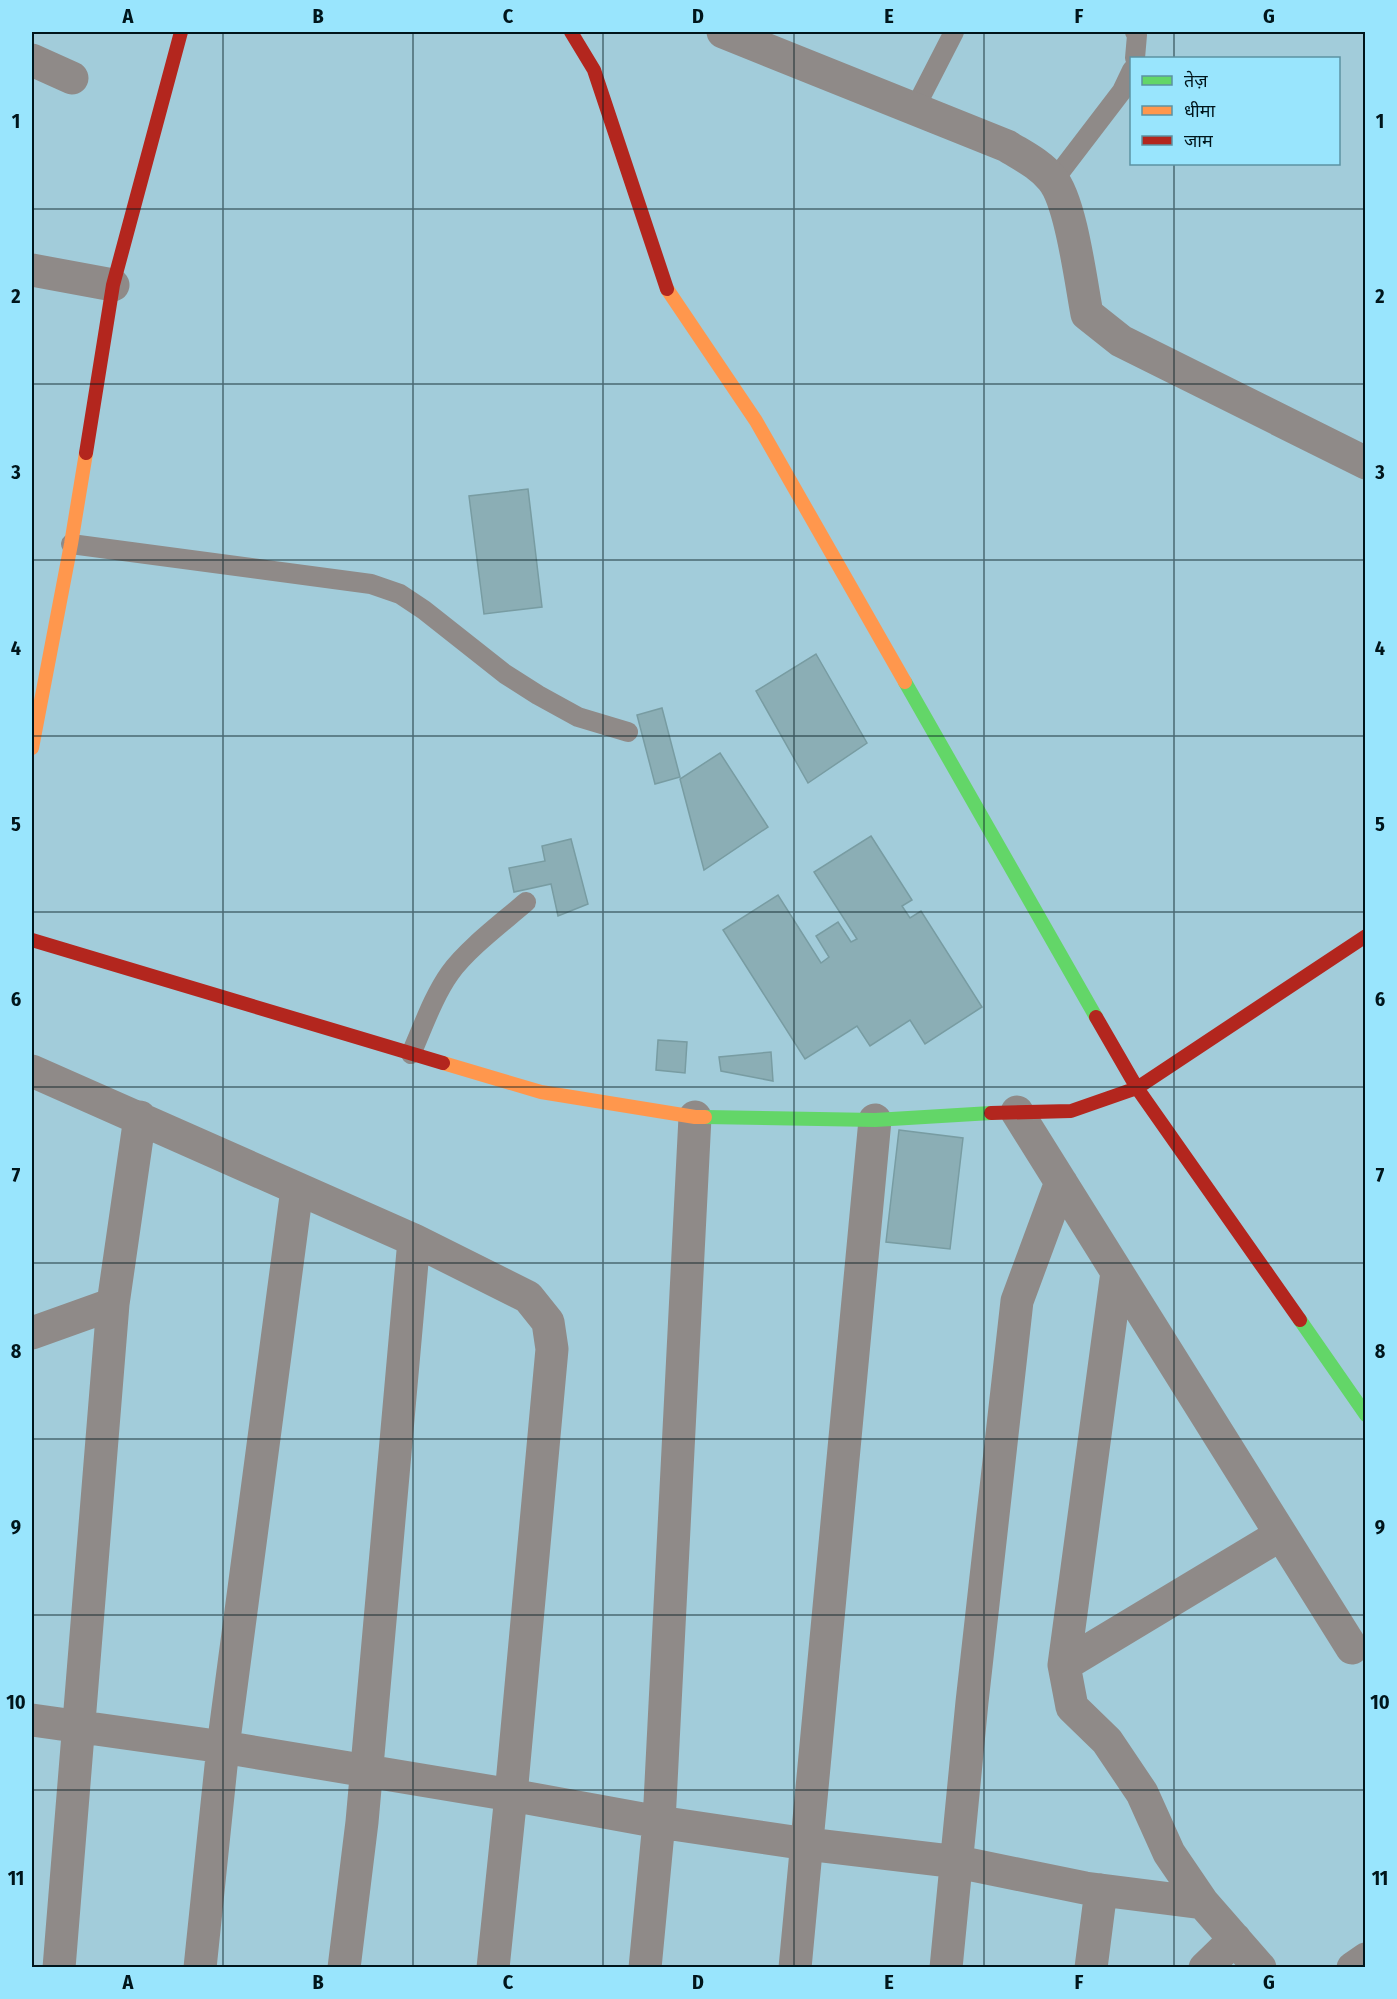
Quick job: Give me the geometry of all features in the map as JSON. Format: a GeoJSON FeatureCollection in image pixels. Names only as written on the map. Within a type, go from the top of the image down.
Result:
{"type":"FeatureCollection","features":[{"type":"Feature","properties":{"kind":"street"},"geometry":{"type":"LineString","coordinates":[[32,748],[71,544],[113,285],[181,32]]}},
{"type":"Feature","properties":{"kind":"street"},"geometry":{"type":"LineString","coordinates":[[571,32],[594,70],[668,291],[756,421],[1137,1088],[1363,1404]]}},
{"type":"Feature","properties":{"kind":"street"},"geometry":{"type":"LineString","coordinates":[[723,32],[1007,146],[1038,165],[1054,180],[1066,207],[1087,314],[1120,341],[1365,463]]}},
{"type":"Feature","properties":{"kind":"street"},"geometry":{"type":"LineString","coordinates":[[32,60],[72,78]]}},
{"type":"Feature","properties":{"kind":"street"},"geometry":{"type":"LineString","coordinates":[[32,270],[113,285]]}},
{"type":"Feature","properties":{"kind":"street"},"geometry":{"type":"LineString","coordinates":[[32,940],[541,1092],[695,1117],[875,1120],[1071,1111],[1137,1088],[1365,936]]}},
{"type":"Feature","properties":{"kind":"street"},"geometry":{"type":"LineString","coordinates":[[32,1071],[414,1240],[528,1297],[548,1322],[552,1348],[493,1968]]}},
{"type":"Feature","properties":{"kind":"street"},"geometry":{"type":"LineString","coordinates":[[1017,1112],[1352,1648]]}},
{"type":"Feature","properties":{"kind":"street"},"geometry":{"type":"LineString","coordinates":[[59,1968],[113,1304],[140,1117]]}},
{"type":"Feature","properties":{"kind":"street"},"geometry":{"type":"LineString","coordinates":[[645,1968],[659,1822],[695,1117]]}},
{"type":"Feature","properties":{"kind":"street"},"geometry":{"type":"LineString","coordinates":[[795,1968],[875,1120]]}},
{"type":"Feature","properties":{"kind":"street"},"geometry":{"type":"LineString","coordinates":[[946,1968],[972,1702],[1017,1301],[1061,1182]]}},
{"type":"Feature","properties":{"kind":"street"},"geometry":{"type":"LineString","coordinates":[[200,1968],[223,1748],[297,1189]]}},
{"type":"Feature","properties":{"kind":"street"},"geometry":{"type":"LineString","coordinates":[[344,1968],[366,1771],[414,1240]]}},
{"type":"Feature","properties":{"kind":"street"},"geometry":{"type":"LineString","coordinates":[[1117,1272],[1064,1665],[1072,1707],[1107,1741],[1142,1793],[1169,1853],[1203,1903],[1260,1968]]}},
{"type":"Feature","properties":{"kind":"street"},"geometry":{"type":"LineString","coordinates":[[32,1333],[113,1304]]}},
{"type":"Feature","properties":{"kind":"street"},"geometry":{"type":"LineString","coordinates":[[1064,1665],[1280,1535]]}},
{"type":"Feature","properties":{"kind":"street"},"geometry":{"type":"LineString","coordinates":[[32,1720],[366,1771],[659,1822],[807,1844],[958,1862],[1101,1890],[1203,1903]]}},
{"type":"Feature","properties":{"kind":"street"},"geometry":{"type":"LineString","coordinates":[[1091,1968],[1101,1890]]}},
{"type":"Feature","properties":{"kind":"street"},"geometry":{"type":"LineString","coordinates":[[1205,1968],[1235,1939]]}},
{"type":"Feature","properties":{"kind":"street"},"geometry":{"type":"LineString","coordinates":[[1353,1968],[1365,1959]]}},
{"type":"Feature","properties":{"kind":"lane"},"geometry":{"type":"LineString","coordinates":[[914,110],[954,32]]}},
{"type":"Feature","properties":{"kind":"lane"},"geometry":{"type":"LineString","coordinates":[[1135,32],[1137,35],[1135,57]]}},
{"type":"Feature","properties":{"kind":"lane"},"geometry":{"type":"LineString","coordinates":[[1054,180],[1122,91],[1130,72]]}},
{"type":"Feature","properties":{"kind":"lane"},"geometry":{"type":"LineString","coordinates":[[71,544],[371,584],[400,594],[424,610],[505,674],[538,695],[578,717],[628,732]]}},
{"type":"Feature","properties":{"kind":"lane"},"geometry":{"type":"LineString","coordinates":[[411,1054],[438,992],[451,972],[483,939],[526,902]]}},
{"type":"Feature","properties":{"kind":"building"},"geometry":{"type":"Polygon","coordinates":[[[528,489],[542,607],[484,614],[469,496],[528,489]]]}},
{"type":"Feature","properties":{"kind":"building"},"geometry":{"type":"Polygon","coordinates":[[[816,654],[867,743],[808,783],[756,691],[816,654]]]}},
{"type":"Feature","properties":{"kind":"building"},"geometry":{"type":"Polygon","coordinates":[[[662,708],[680,777],[655,784],[637,715],[662,708]]]}},
{"type":"Feature","properties":{"kind":"building"},"geometry":{"type":"Polygon","coordinates":[[[720,753],[768,827],[704,870],[680,779],[720,753]]]}},
{"type":"Feature","properties":{"kind":"building"},"geometry":{"type":"Polygon","coordinates":[[[871,836],[912,900],[902,906],[910,918],[921,911],[982,1007],[925,1044],[910,1020],[870,1046],[857,1026],[805,1059],[723,930],[778,895],[821,963],[829,957],[816,936],[838,922],[851,942],[857,939],[814,872],[871,836]]]}},
{"type":"Feature","properties":{"kind":"building"},"geometry":{"type":"Polygon","coordinates":[[[571,839],[588,904],[558,916],[551,884],[514,892],[509,868],[545,861],[542,846],[571,839]]]}},
{"type":"Feature","properties":{"kind":"building"},"geometry":{"type":"Polygon","coordinates":[[[658,1040],[687,1042],[685,1073],[656,1070],[658,1040]]]}},
{"type":"Feature","properties":{"kind":"building"},"geometry":{"type":"Polygon","coordinates":[[[771,1052],[773,1081],[721,1071],[719,1057],[771,1052]]]}},
{"type":"Feature","properties":{"kind":"building"},"geometry":{"type":"Polygon","coordinates":[[[899,1130],[963,1138],[950,1249],[886,1242],[899,1130]]]}},
{"type":"Feature","properties":{"kind":"traffic: fast"},"geometry":{"type":"LineString","coordinates":[[905,682],[1096,1017]]}},
{"type":"Feature","properties":{"kind":"traffic: fast"},"geometry":{"type":"LineString","coordinates":[[705,1117],[875,1120],[991,1113]]}},
{"type":"Feature","properties":{"kind":"traffic: fast"},"geometry":{"type":"LineString","coordinates":[[1300,1320],[1366,1415]]}},
{"type":"Feature","properties":{"kind":"traffic: slow"},"geometry":{"type":"LineString","coordinates":[[667,289],[756,421],[905,682]]}},
{"type":"Feature","properties":{"kind":"traffic: slow"},"geometry":{"type":"LineString","coordinates":[[32,748],[86,453]]}},
{"type":"Feature","properties":{"kind":"traffic: slow"},"geometry":{"type":"LineString","coordinates":[[443,1063],[541,1092],[705,1117]]}},
{"type":"Feature","properties":{"kind":"traffic: jam"},"geometry":{"type":"LineString","coordinates":[[86,453],[113,285],[181,32]]}},
{"type":"Feature","properties":{"kind":"traffic: jam"},"geometry":{"type":"LineString","coordinates":[[571,32],[594,70],[667,289]]}},
{"type":"Feature","properties":{"kind":"traffic: jam"},"geometry":{"type":"LineString","coordinates":[[991,1113],[1071,1111],[1137,1088],[1366,936]]}},
{"type":"Feature","properties":{"kind":"traffic: jam"},"geometry":{"type":"LineString","coordinates":[[32,940],[443,1063]]}},
{"type":"Feature","properties":{"kind":"traffic: jam"},"geometry":{"type":"LineString","coordinates":[[1096,1017],[1137,1088],[1300,1320]]}}]}
